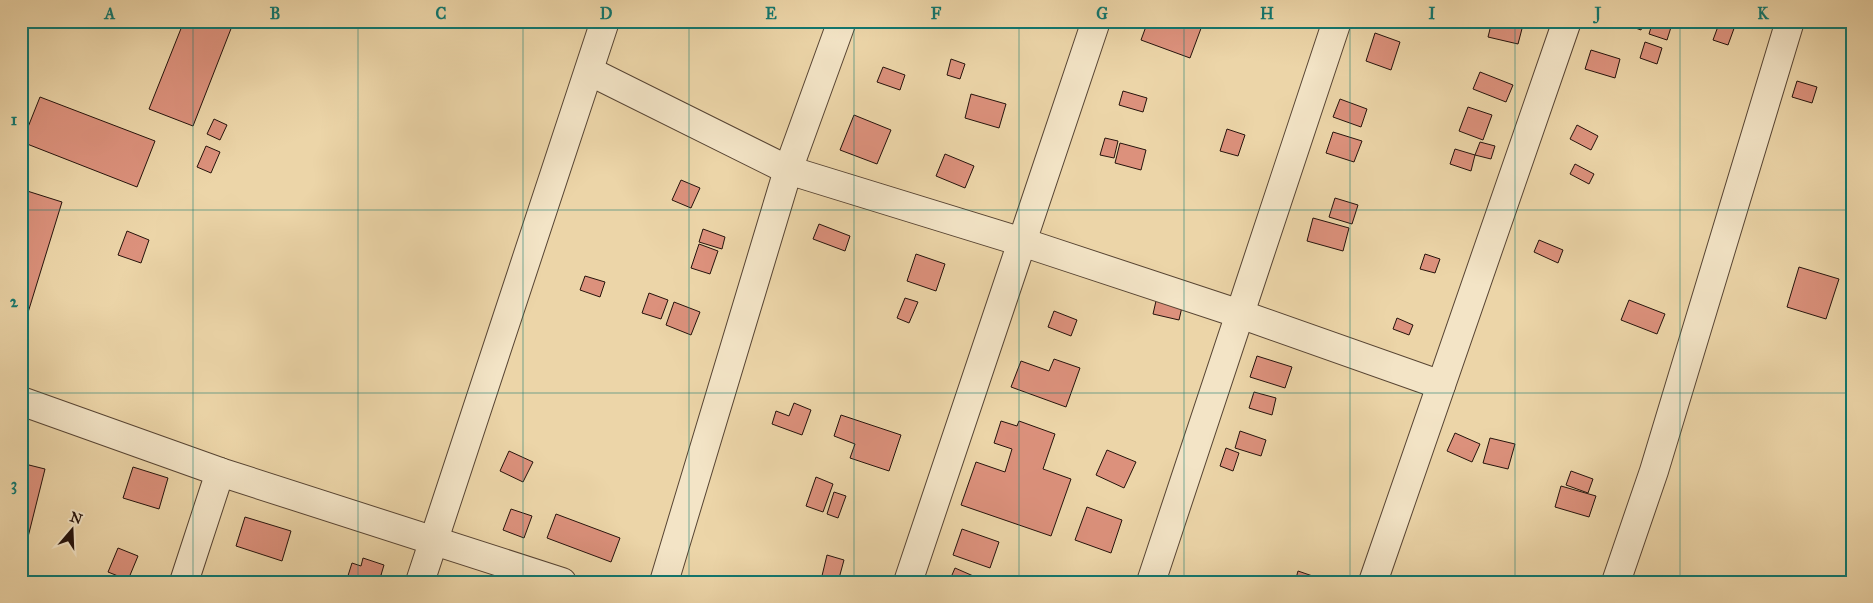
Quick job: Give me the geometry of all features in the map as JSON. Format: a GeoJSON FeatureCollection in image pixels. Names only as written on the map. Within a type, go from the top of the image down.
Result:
{"type":"FeatureCollection","features":[{"type":"Feature","properties":{"kind":"street"},"geometry":{"type":"LineString","coordinates":[[420,582],[605,21]]}},
{"type":"Feature","properties":{"kind":"street"},"geometry":{"type":"LineString","coordinates":[[664,582],[788,170],[842,21]]}},
{"type":"Feature","properties":{"kind":"street"},"geometry":{"type":"LineString","coordinates":[[908,582],[1096,21]]}},
{"type":"Feature","properties":{"kind":"street"},"geometry":{"type":"LineString","coordinates":[[1151,582],[1338,21]]}},
{"type":"Feature","properties":{"kind":"street"},"geometry":{"type":"LineString","coordinates":[[1373,582],[1567,21]]}},
{"type":"Feature","properties":{"kind":"street"},"geometry":{"type":"LineString","coordinates":[[1616,582],[1654,471],[1790,21]]}},
{"type":"Feature","properties":{"kind":"street"},"geometry":{"type":"LineString","coordinates":[[589,71],[788,170],[1022,242],[1240,314],[1441,384]]}},
{"type":"Feature","properties":{"kind":"street"},"geometry":{"type":"LineString","coordinates":[[21,401],[220,472],[562,582]]}},
{"type":"Feature","properties":{"kind":"street"},"geometry":{"type":"LineString","coordinates":[[184,582],[220,472]]}},
{"type":"Feature","properties":{"kind":"building"},"geometry":{"type":"Polygon","coordinates":[[[184,21],[234,21],[193,126],[149,109],[184,21]]]}},
{"type":"Feature","properties":{"kind":"building"},"geometry":{"type":"Polygon","coordinates":[[[1148,21],[1198,21],[1203,23],[1190,58],[1141,40],[1148,21]]]}},
{"type":"Feature","properties":{"kind":"building"},"geometry":{"type":"Polygon","coordinates":[[[1492,21],[1524,21],[1518,44],[1488,37],[1492,21]]]}},
{"type":"Feature","properties":{"kind":"building"},"geometry":{"type":"Polygon","coordinates":[[[1616,21],[1644,21],[1641,30],[1616,21]]]}},
{"type":"Feature","properties":{"kind":"building"},"geometry":{"type":"Polygon","coordinates":[[[1653,21],[1663,21],[1672,24],[1667,40],[1649,34],[1653,21]]]}},
{"type":"Feature","properties":{"kind":"building"},"geometry":{"type":"Polygon","coordinates":[[[1720,21],[1736,23],[1728,45],[1713,40],[1720,21]]]}},
{"type":"Feature","properties":{"kind":"building"},"geometry":{"type":"Polygon","coordinates":[[[1375,33],[1400,42],[1391,70],[1366,61],[1375,33]]]}},
{"type":"Feature","properties":{"kind":"building"},"geometry":{"type":"Polygon","coordinates":[[[1645,42],[1662,48],[1657,64],[1640,58],[1645,42]]]}},
{"type":"Feature","properties":{"kind":"building"},"geometry":{"type":"Polygon","coordinates":[[[1591,50],[1620,59],[1615,78],[1585,69],[1591,50]]]}},
{"type":"Feature","properties":{"kind":"building"},"geometry":{"type":"Polygon","coordinates":[[[951,59],[965,64],[960,79],[947,75],[951,59]]]}},
{"type":"Feature","properties":{"kind":"building"},"geometry":{"type":"Polygon","coordinates":[[[883,67],[905,75],[900,90],[877,82],[883,67]]]}},
{"type":"Feature","properties":{"kind":"building"},"geometry":{"type":"Polygon","coordinates":[[[1480,72],[1513,85],[1506,102],[1473,89],[1480,72]]]}},
{"type":"Feature","properties":{"kind":"building"},"geometry":{"type":"Polygon","coordinates":[[[1797,81],[1817,87],[1812,103],[1792,97],[1797,81]]]}},
{"type":"Feature","properties":{"kind":"building"},"geometry":{"type":"Polygon","coordinates":[[[1123,91],[1147,98],[1143,112],[1119,105],[1123,91]]]}},
{"type":"Feature","properties":{"kind":"building"},"geometry":{"type":"Polygon","coordinates":[[[971,94],[1006,104],[999,128],[965,118],[971,94]]]}},
{"type":"Feature","properties":{"kind":"building"},"geometry":{"type":"Polygon","coordinates":[[[40,97],[155,141],[137,187],[22,142],[40,97]]]}},
{"type":"Feature","properties":{"kind":"building"},"geometry":{"type":"Polygon","coordinates":[[[1340,99],[1367,109],[1361,127],[1333,117],[1340,99]]]}},
{"type":"Feature","properties":{"kind":"building"},"geometry":{"type":"Polygon","coordinates":[[[1468,107],[1492,115],[1483,140],[1459,131],[1468,107]]]}},
{"type":"Feature","properties":{"kind":"building"},"geometry":{"type":"Polygon","coordinates":[[[854,115],[891,130],[877,164],[840,150],[854,115]]]}},
{"type":"Feature","properties":{"kind":"building"},"geometry":{"type":"Polygon","coordinates":[[[214,119],[227,125],[220,140],[207,134],[214,119]]]}},
{"type":"Feature","properties":{"kind":"building"},"geometry":{"type":"Polygon","coordinates":[[[1577,125],[1598,136],[1591,150],[1570,139],[1577,125]]]}},
{"type":"Feature","properties":{"kind":"building"},"geometry":{"type":"Polygon","coordinates":[[[1227,129],[1245,135],[1238,156],[1220,151],[1227,129]]]}},
{"type":"Feature","properties":{"kind":"building"},"geometry":{"type":"Polygon","coordinates":[[[1333,132],[1362,141],[1354,162],[1326,153],[1333,132]]]}},
{"type":"Feature","properties":{"kind":"building"},"geometry":{"type":"Polygon","coordinates":[[[1105,138],[1118,141],[1114,158],[1100,155],[1105,138]]]}},
{"type":"Feature","properties":{"kind":"building"},"geometry":{"type":"Polygon","coordinates":[[[1480,142],[1495,146],[1491,159],[1475,155],[1480,142]]]}},
{"type":"Feature","properties":{"kind":"building"},"geometry":{"type":"Polygon","coordinates":[[[1120,143],[1146,150],[1141,170],[1115,163],[1120,143]]]}},
{"type":"Feature","properties":{"kind":"building"},"geometry":{"type":"Polygon","coordinates":[[[206,146],[220,152],[211,173],[197,167],[206,146]]]}},
{"type":"Feature","properties":{"kind":"building"},"geometry":{"type":"Polygon","coordinates":[[[1455,149],[1475,155],[1471,171],[1450,164],[1455,149]]]}},
{"type":"Feature","properties":{"kind":"building"},"geometry":{"type":"Polygon","coordinates":[[[945,154],[974,166],[965,188],[936,176],[945,154]]]}},
{"type":"Feature","properties":{"kind":"building"},"geometry":{"type":"Polygon","coordinates":[[[1575,164],[1594,174],[1589,184],[1570,174],[1575,164]]]}},
{"type":"Feature","properties":{"kind":"building"},"geometry":{"type":"Polygon","coordinates":[[[681,180],[700,188],[691,208],[672,200],[681,180]]]}},
{"type":"Feature","properties":{"kind":"building"},"geometry":{"type":"Polygon","coordinates":[[[24,190],[62,202],[26,319],[21,317],[21,198],[24,190]]]}},
{"type":"Feature","properties":{"kind":"building"},"geometry":{"type":"Polygon","coordinates":[[[1335,198],[1358,205],[1352,224],[1329,217],[1335,198]]]}},
{"type":"Feature","properties":{"kind":"building"},"geometry":{"type":"Polygon","coordinates":[[[1313,218],[1349,228],[1343,251],[1307,241],[1313,218]]]}},
{"type":"Feature","properties":{"kind":"building"},"geometry":{"type":"Polygon","coordinates":[[[819,224],[850,236],[845,251],[813,239],[819,224]]]}},
{"type":"Feature","properties":{"kind":"building"},"geometry":{"type":"Polygon","coordinates":[[[703,229],[725,237],[722,249],[699,242],[703,229]]]}},
{"type":"Feature","properties":{"kind":"building"},"geometry":{"type":"Polygon","coordinates":[[[127,231],[149,240],[141,263],[118,255],[127,231]]]}},
{"type":"Feature","properties":{"kind":"building"},"geometry":{"type":"Polygon","coordinates":[[[1539,240],[1563,250],[1558,263],[1534,252],[1539,240]]]}},
{"type":"Feature","properties":{"kind":"building"},"geometry":{"type":"Polygon","coordinates":[[[699,244],[718,251],[710,274],[691,268],[699,244]]]}},
{"type":"Feature","properties":{"kind":"building"},"geometry":{"type":"Polygon","coordinates":[[[916,254],[945,264],[936,291],[907,281],[916,254]]]}},
{"type":"Feature","properties":{"kind":"building"},"geometry":{"type":"Polygon","coordinates":[[[1425,254],[1440,259],[1435,273],[1420,269],[1425,254]]]}},
{"type":"Feature","properties":{"kind":"building"},"geometry":{"type":"Polygon","coordinates":[[[1799,267],[1839,279],[1826,319],[1787,307],[1799,267]]]}},
{"type":"Feature","properties":{"kind":"building"},"geometry":{"type":"Polygon","coordinates":[[[585,276],[605,282],[600,297],[580,290],[585,276]]]}},
{"type":"Feature","properties":{"kind":"building"},"geometry":{"type":"Polygon","coordinates":[[[1159,288],[1185,294],[1179,320],[1153,314],[1159,288]]]}},
{"type":"Feature","properties":{"kind":"building"},"geometry":{"type":"Polygon","coordinates":[[[649,293],[668,300],[661,319],[642,313],[649,293]]]}},
{"type":"Feature","properties":{"kind":"building"},"geometry":{"type":"Polygon","coordinates":[[[905,298],[918,302],[909,323],[897,318],[905,298]]]}},
{"type":"Feature","properties":{"kind":"building"},"geometry":{"type":"Polygon","coordinates":[[[1629,300],[1665,314],[1657,334],[1621,320],[1629,300]]]}},
{"type":"Feature","properties":{"kind":"building"},"geometry":{"type":"Polygon","coordinates":[[[674,302],[700,312],[691,335],[666,325],[674,302]]]}},
{"type":"Feature","properties":{"kind":"building"},"geometry":{"type":"Polygon","coordinates":[[[1054,311],[1077,320],[1071,336],[1048,327],[1054,311]]]}},
{"type":"Feature","properties":{"kind":"building"},"geometry":{"type":"Polygon","coordinates":[[[1397,318],[1413,325],[1409,335],[1393,329],[1397,318]]]}},
{"type":"Feature","properties":{"kind":"building"},"geometry":{"type":"Polygon","coordinates":[[[1257,356],[1292,367],[1285,388],[1250,377],[1257,356]]]}},
{"type":"Feature","properties":{"kind":"building"},"geometry":{"type":"Polygon","coordinates":[[[1054,359],[1080,368],[1066,407],[1011,387],[1021,361],[1049,371],[1054,359]]]}},
{"type":"Feature","properties":{"kind":"building"},"geometry":{"type":"Polygon","coordinates":[[[1254,392],[1276,398],[1272,415],[1249,408],[1254,392]]]}},
{"type":"Feature","properties":{"kind":"building"},"geometry":{"type":"Polygon","coordinates":[[[794,403],[811,410],[802,435],[772,424],[776,411],[789,416],[794,403]]]}},
{"type":"Feature","properties":{"kind":"building"},"geometry":{"type":"Polygon","coordinates":[[[841,415],[901,435],[889,471],[850,458],[855,444],[834,436],[841,415]]]}},
{"type":"Feature","properties":{"kind":"building"},"geometry":{"type":"Polygon","coordinates":[[[1001,421],[1017,426],[1019,421],[1055,434],[1043,469],[1071,479],[1051,536],[961,505],[976,462],[1005,472],[1012,449],[994,443],[1001,421]]]}},
{"type":"Feature","properties":{"kind":"building"},"geometry":{"type":"Polygon","coordinates":[[[1240,431],[1266,440],[1261,456],[1235,448],[1240,431]]]}},
{"type":"Feature","properties":{"kind":"building"},"geometry":{"type":"Polygon","coordinates":[[[1455,433],[1480,444],[1472,462],[1447,451],[1455,433]]]}},
{"type":"Feature","properties":{"kind":"building"},"geometry":{"type":"Polygon","coordinates":[[[1490,438],[1515,444],[1508,469],[1483,463],[1490,438]]]}},
{"type":"Feature","properties":{"kind":"building"},"geometry":{"type":"Polygon","coordinates":[[[1226,448],[1239,453],[1233,471],[1220,466],[1226,448]]]}},
{"type":"Feature","properties":{"kind":"building"},"geometry":{"type":"Polygon","coordinates":[[[1107,450],[1136,462],[1124,488],[1096,475],[1107,450]]]}},
{"type":"Feature","properties":{"kind":"building"},"geometry":{"type":"Polygon","coordinates":[[[509,451],[533,462],[523,482],[500,471],[509,451]]]}},
{"type":"Feature","properties":{"kind":"building"},"geometry":{"type":"Polygon","coordinates":[[[21,463],[45,469],[23,557],[21,557],[21,463]]]}},
{"type":"Feature","properties":{"kind":"building"},"geometry":{"type":"Polygon","coordinates":[[[133,467],[168,478],[159,509],[123,498],[133,467]]]}},
{"type":"Feature","properties":{"kind":"building"},"geometry":{"type":"Polygon","coordinates":[[[1571,471],[1593,479],[1588,493],[1566,485],[1571,471]]]}},
{"type":"Feature","properties":{"kind":"building"},"geometry":{"type":"Polygon","coordinates":[[[816,477],[833,484],[823,512],[806,506],[816,477]]]}},
{"type":"Feature","properties":{"kind":"building"},"geometry":{"type":"Polygon","coordinates":[[[1561,486],[1596,496],[1589,517],[1555,507],[1561,486]]]}},
{"type":"Feature","properties":{"kind":"building"},"geometry":{"type":"Polygon","coordinates":[[[834,492],[846,496],[838,518],[827,514],[834,492]]]}},
{"type":"Feature","properties":{"kind":"building"},"geometry":{"type":"Polygon","coordinates":[[[1087,507],[1122,520],[1111,553],[1075,540],[1087,507]]]}},
{"type":"Feature","properties":{"kind":"building"},"geometry":{"type":"Polygon","coordinates":[[[511,509],[532,516],[524,538],[503,530],[511,509]]]}},
{"type":"Feature","properties":{"kind":"building"},"geometry":{"type":"Polygon","coordinates":[[[556,514],[620,538],[611,562],[547,538],[556,514]]]}},
{"type":"Feature","properties":{"kind":"building"},"geometry":{"type":"Polygon","coordinates":[[[245,517],[291,531],[282,561],[236,546],[245,517]]]}},
{"type":"Feature","properties":{"kind":"building"},"geometry":{"type":"Polygon","coordinates":[[[962,529],[999,542],[990,568],[953,555],[962,529]]]}},
{"type":"Feature","properties":{"kind":"building"},"geometry":{"type":"Polygon","coordinates":[[[118,548],[138,556],[128,580],[108,572],[118,548]]]}},
{"type":"Feature","properties":{"kind":"building"},"geometry":{"type":"Polygon","coordinates":[[[827,555],[844,560],[838,582],[821,580],[827,555]]]}},
{"type":"Feature","properties":{"kind":"building"},"geometry":{"type":"Polygon","coordinates":[[[363,558],[384,565],[381,575],[388,578],[387,582],[346,582],[352,563],[361,566],[363,558]]]}},
{"type":"Feature","properties":{"kind":"building"},"geometry":{"type":"Polygon","coordinates":[[[955,568],[987,582],[949,582],[955,568]]]}},
{"type":"Feature","properties":{"kind":"building"},"geometry":{"type":"Polygon","coordinates":[[[1298,571],[1330,582],[1295,582],[1298,571]]]}}]}
